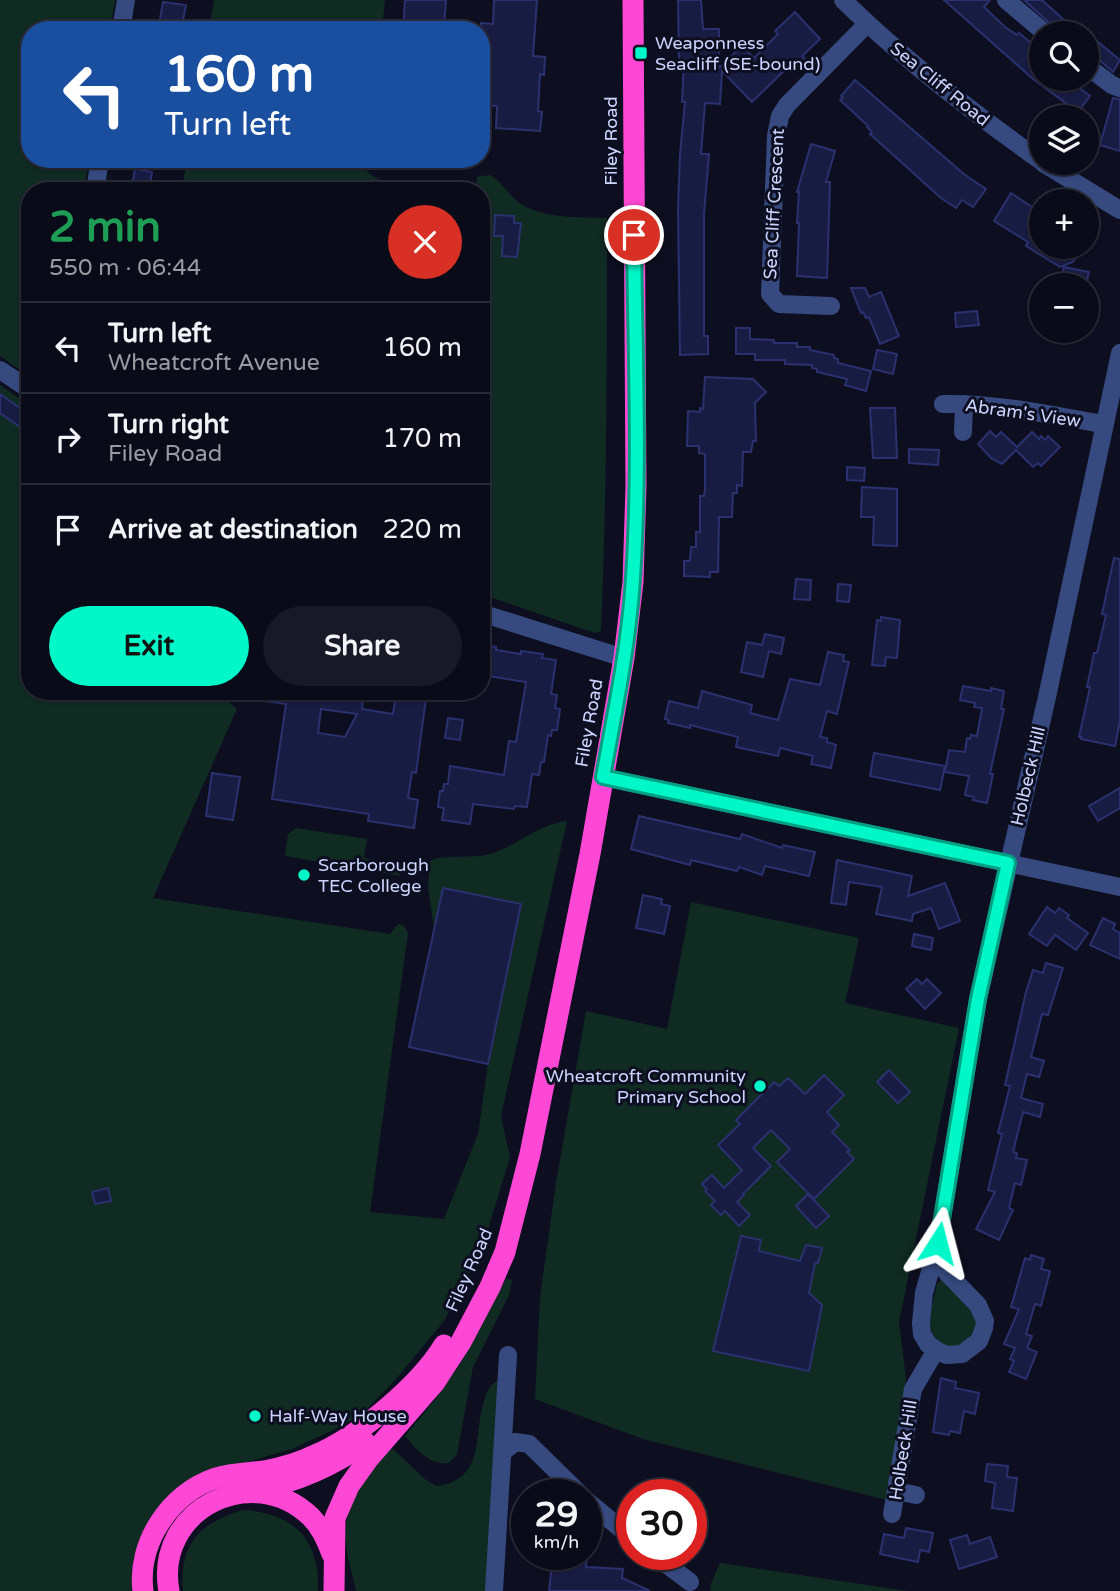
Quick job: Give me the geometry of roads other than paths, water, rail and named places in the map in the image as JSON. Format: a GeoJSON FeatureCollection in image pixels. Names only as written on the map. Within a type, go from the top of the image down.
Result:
{"type":"FeatureCollection","features":[{"type":"Feature","properties":{"kind":"highway","name":"Filey Road"},"geometry":{"type":"LineString","coordinates":[[336,1589],[333,1556],[335,1518],[349,1486],[369,1458],[435,1382],[461,1342],[505,1252],[530,1154],[557,1007],[590,854],[624,658],[632,594],[636,486],[633,0]]}},
{"type":"Feature","properties":{"kind":"highway"},"geometry":{"type":"LineString","coordinates":[[143,1591],[146,1552],[155,1531],[170,1509],[189,1491],[215,1479],[286,1466],[345,1441],[405,1391],[441,1349],[491,1261],[507,1203],[536,1063],[557,1007]]}},
{"type":"Feature","properties":{"kind":"highway","name":"Filey Road"},"geometry":{"type":"LineString","coordinates":[[169,1591],[168,1564],[174,1542],[187,1522],[204,1506],[228,1495],[307,1477],[336,1463],[407,1416]]}},
{"type":"Feature","properties":{"kind":"highway","name":"Filey Road"},"geometry":{"type":"LineString","coordinates":[[250,1492],[272,1494],[294,1503],[312,1518],[324,1535],[333,1556]]}},
{"type":"Feature","properties":{"kind":"street"},"geometry":{"type":"LineString","coordinates":[[122,21],[126,0]]}},
{"type":"Feature","properties":{"kind":"street","name":"Sea Cliff Road"},"geometry":{"type":"LineString","coordinates":[[843,0],[867,24],[978,117],[1029,153]]}},
{"type":"Feature","properties":{"kind":"street"},"geometry":{"type":"LineString","coordinates":[[1006,0],[1031,21]]}},
{"type":"Feature","properties":{"kind":"street","name":"Sea Cliff Crescent"},"geometry":{"type":"LineString","coordinates":[[831,306],[779,304],[770,294],[776,136],[780,116],[867,24]]}},
{"type":"Feature","properties":{"kind":"street"},"geometry":{"type":"LineString","coordinates":[[1099,75],[1120,88]]}},
{"type":"Feature","properties":{"kind":"street","name":"Sea Cliff Road"},"geometry":{"type":"LineString","coordinates":[[1064,175],[1120,209]]}},
{"type":"Feature","properties":{"kind":"street","name":"Holbeck Hill"},"geometry":{"type":"LineString","coordinates":[[938,1243],[947,1273],[982,1312],[985,1328],[979,1340],[962,1354],[946,1355],[936,1350],[922,1334],[920,1322],[928,1275],[938,1243],[978,999],[1047,698],[1120,353]]}},
{"type":"Feature","properties":{"kind":"street"},"geometry":{"type":"LineString","coordinates":[[0,369],[21,384]]}},
{"type":"Feature","properties":{"kind":"street","name":"Abram's View"},"geometry":{"type":"LineString","coordinates":[[943,404],[1020,409],[1103,424]]}},
{"type":"Feature","properties":{"kind":"street"},"geometry":{"type":"LineString","coordinates":[[963,432],[964,404]]}},
{"type":"Feature","properties":{"kind":"street"},"geometry":{"type":"LineString","coordinates":[[490,616],[624,658]]}},
{"type":"Feature","properties":{"kind":"street"},"geometry":{"type":"LineString","coordinates":[[603,777],[1120,887]]}},
{"type":"Feature","properties":{"kind":"street","name":"Holbeck Hill"},"geometry":{"type":"LineString","coordinates":[[892,1514],[913,1389],[936,1350]]}},
{"type":"Feature","properties":{"kind":"street"},"geometry":{"type":"LineString","coordinates":[[494,1591],[508,1355]]}},
{"type":"Feature","properties":{"kind":"street"},"geometry":{"type":"LineString","coordinates":[[503,1452],[514,1442],[529,1444],[565,1479]]}},
{"type":"Feature","properties":{"kind":"street"},"geometry":{"type":"LineString","coordinates":[[896,1491],[916,1494]]}},
{"type":"Feature","properties":{"kind":"street"},"geometry":{"type":"LineString","coordinates":[[602,1513],[616,1525]]}},
{"type":"Feature","properties":{"kind":"street"},"geometry":{"type":"LineString","coordinates":[[674,1570],[690,1582]]}},
{"type":"Feature","properties":{"kind":"place","name":"Weaponness Seacliff (SE-bound)"},"geometry":{"type":"Point","coordinates":[641,53]}},
{"type":"Feature","properties":{"kind":"place","name":"Scarborough TEC College"},"geometry":{"type":"Point","coordinates":[304,875]}},
{"type":"Feature","properties":{"kind":"place","name":"Wheatcroft Community Primary School"},"geometry":{"type":"Point","coordinates":[760,1086]}},
{"type":"Feature","properties":{"kind":"place","name":"Half-Way House"},"geometry":{"type":"Point","coordinates":[255,1416]}}]}
